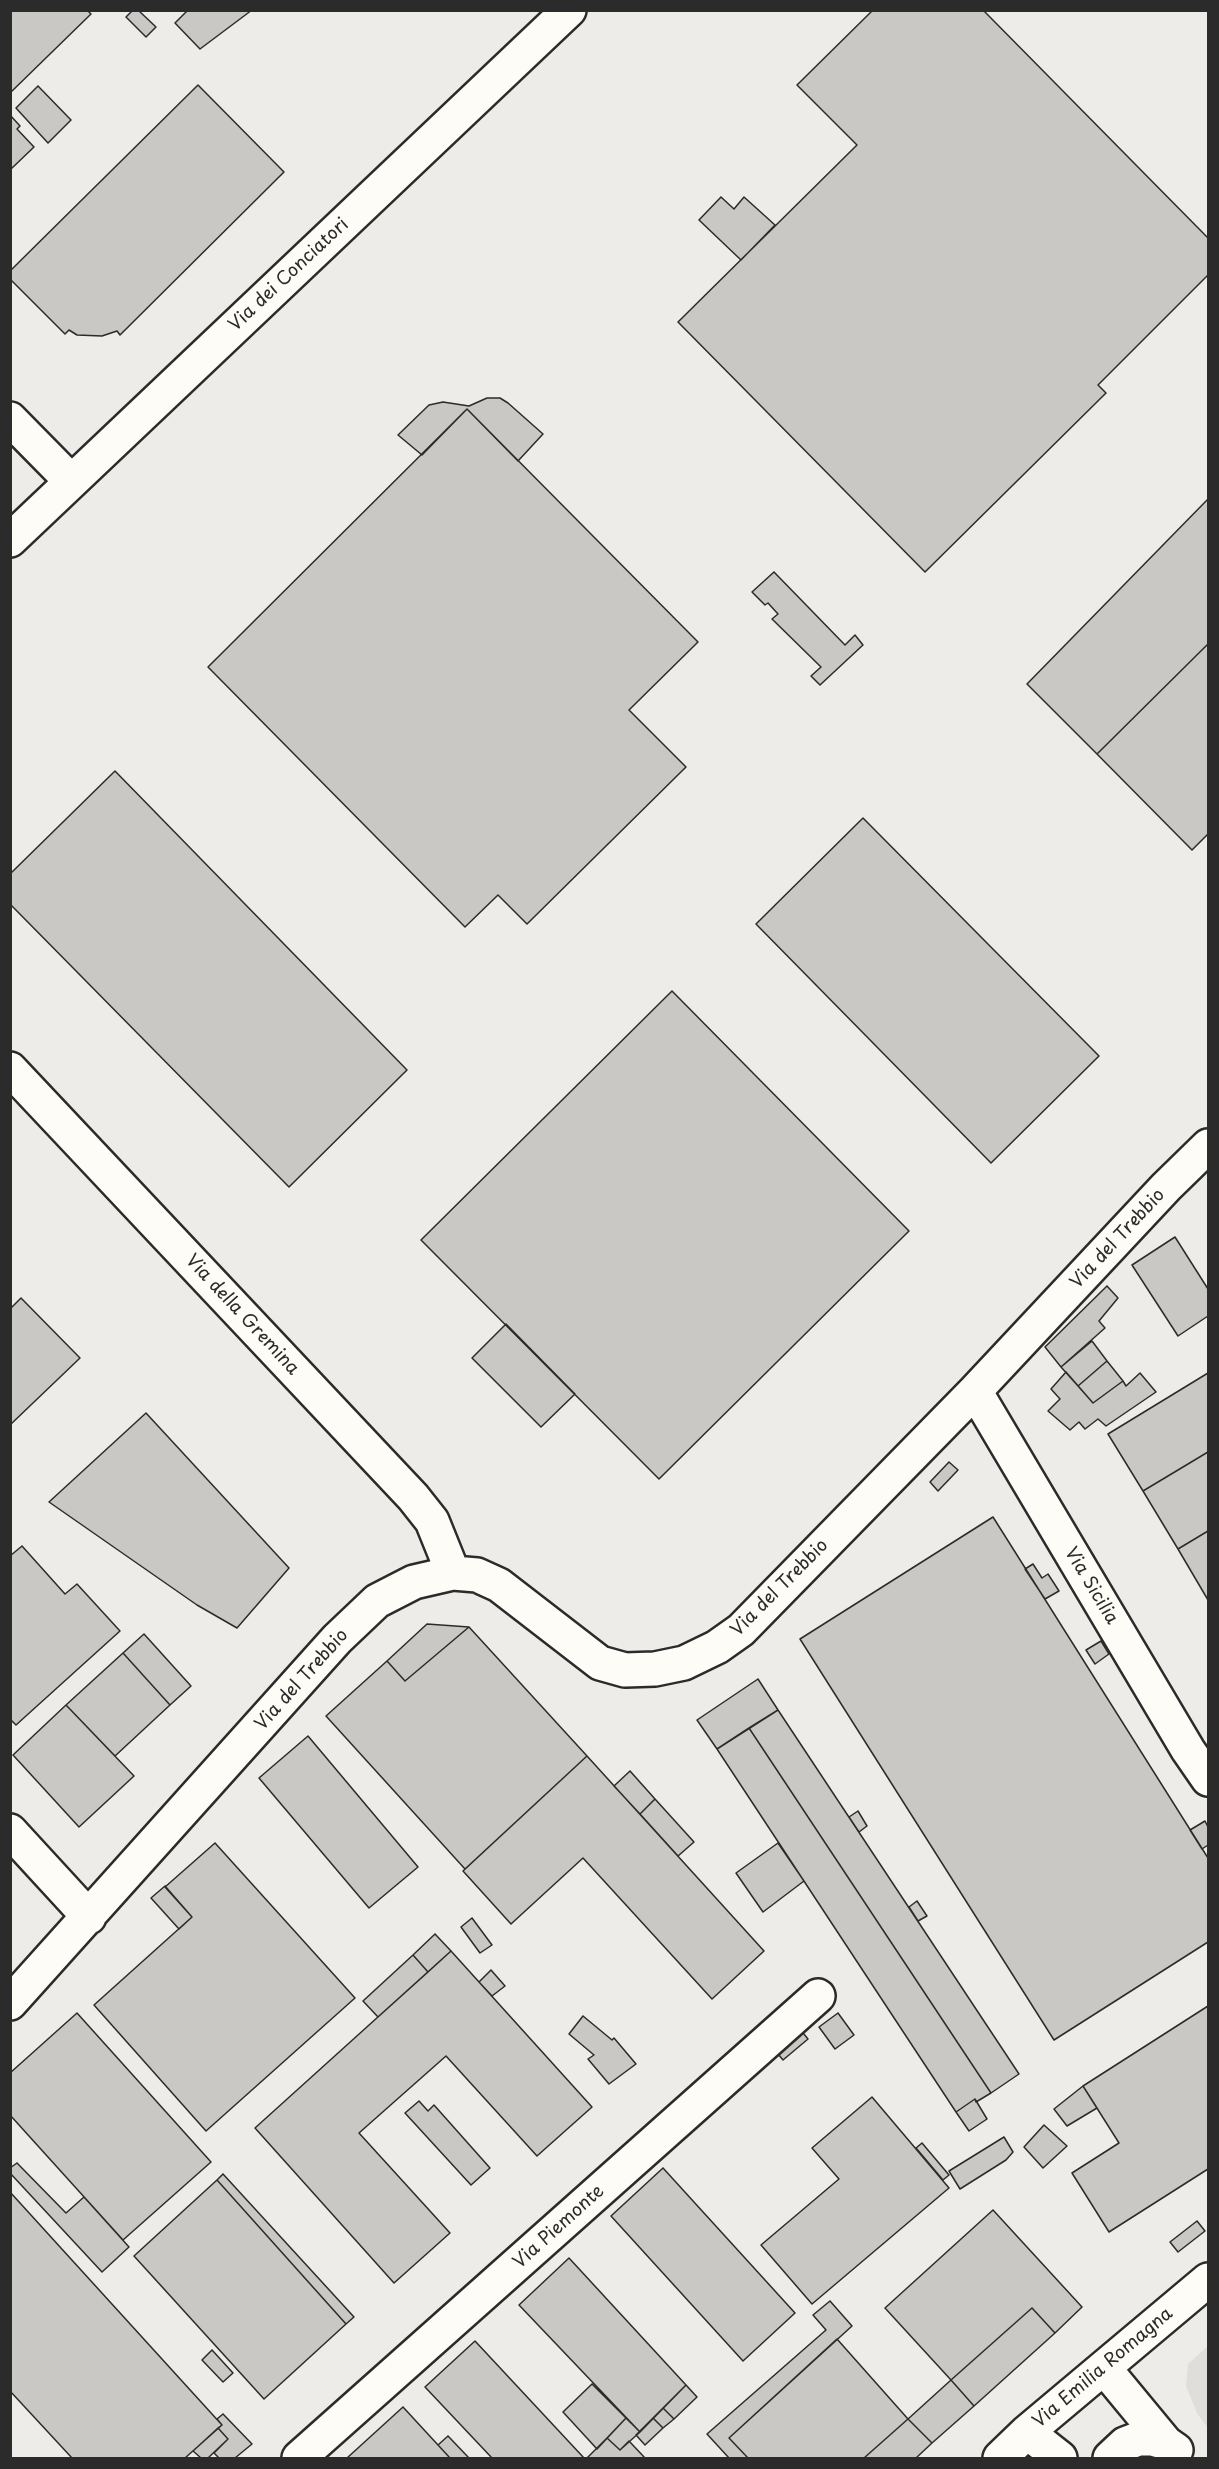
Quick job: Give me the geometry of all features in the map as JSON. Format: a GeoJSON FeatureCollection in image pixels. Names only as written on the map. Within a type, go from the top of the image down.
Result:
{"type":"FeatureCollection","features":[{"type":"Feature","properties":{"kind":"street","name":"Via dei Conciatori"},"geometry":{"type":"LineString","coordinates":[[10,540],[568,10]]}},
{"type":"Feature","properties":{"kind":"street"},"geometry":{"type":"LineString","coordinates":[[10,419],[71,481]]}},
{"type":"Feature","properties":{"kind":"street","name":"Via della Gremina"},"geometry":{"type":"LineString","coordinates":[[10,1069],[413,1497],[432,1521],[453,1573]]}},
{"type":"Feature","properties":{"kind":"street","name":"Via del Trebbio"},"geometry":{"type":"LineString","coordinates":[[10,2003],[337,1639],[377,1601],[414,1582],[453,1573],[477,1575],[499,1585],[600,1663],[625,1670],[655,1669],[684,1663],[717,1647],[741,1630],[975,1391],[1166,1187],[1209,1146]]}},
{"type":"Feature","properties":{"kind":"street","name":"Via Sicilia"},"geometry":{"type":"LineString","coordinates":[[975,1391],[1188,1750],[1209,1779]]}},
{"type":"Feature","properties":{"kind":"street"},"geometry":{"type":"LineString","coordinates":[[10,1831],[89,1917]]}},
{"type":"Feature","properties":{"kind":"street","name":"Via Piemonte"},"geometry":{"type":"LineString","coordinates":[[299,2458],[818,1996]]}},
{"type":"Feature","properties":{"kind":"street","name":"Via Emilia Romagna"},"geometry":{"type":"LineString","coordinates":[[1000,2458],[1027,2432],[1209,2280]]}},
{"type":"Feature","properties":{"kind":"street"},"geometry":{"type":"LineString","coordinates":[[1104,2368],[1174,2451]]}},
{"type":"Feature","properties":{"kind":"street"},"geometry":{"type":"LineString","coordinates":[[1027,2432],[1060,2458]]}},
{"type":"Feature","properties":{"kind":"street"},"geometry":{"type":"LineString","coordinates":[[1110,2458],[1125,2444],[1138,2439],[1152,2439],[1174,2451]]}},
{"type":"Feature","properties":{"kind":"shaded area"},"geometry":{"type":"Polygon","coordinates":[[[11,11],[1208,11],[1208,2458],[11,2458],[11,11]]]}},
{"type":"Feature","properties":{"kind":"shaded area"},"geometry":{"type":"Polygon","coordinates":[[[1208,2346],[1208,2428],[1197,2413],[1186,2386],[1188,2364],[1208,2346]]]}},
{"type":"Feature","properties":{"kind":"building"},"geometry":{"type":"Polygon","coordinates":[[[10,10],[87,10],[91,14],[10,93],[10,10]]]}},
{"type":"Feature","properties":{"kind":"building"},"geometry":{"type":"Polygon","coordinates":[[[133,10],[138,10],[156,27],[146,37],[126,17],[133,10]]]}},
{"type":"Feature","properties":{"kind":"building"},"geometry":{"type":"Polygon","coordinates":[[[188,10],[252,10],[200,49],[175,23],[188,10]]]}},
{"type":"Feature","properties":{"kind":"building"},"geometry":{"type":"Polygon","coordinates":[[[873,10],[983,10],[1208,238],[1208,275],[1098,385],[1106,393],[925,572],[678,322],[857,145],[797,85],[873,10]]]}},
{"type":"Feature","properties":{"kind":"building"},"geometry":{"type":"Polygon","coordinates":[[[198,85],[284,172],[120,335],[117,331],[102,336],[77,335],[69,330],[65,334],[10,279],[10,271],[198,85]]]}},
{"type":"Feature","properties":{"kind":"building"},"geometry":{"type":"Polygon","coordinates":[[[38,86],[71,120],[48,143],[16,108],[38,86]]]}},
{"type":"Feature","properties":{"kind":"building"},"geometry":{"type":"Polygon","coordinates":[[[10,115],[20,126],[17,129],[34,147],[11,169],[10,115]]]}},
{"type":"Feature","properties":{"kind":"building"},"geometry":{"type":"Polygon","coordinates":[[[721,197],[734,209],[744,197],[775,225],[741,260],[699,220],[721,197]]]}},
{"type":"Feature","properties":{"kind":"building"},"geometry":{"type":"Polygon","coordinates":[[[487,398],[500,398],[508,403],[543,434],[518,461],[467,409],[422,455],[398,435],[429,405],[443,402],[469,406],[487,398]]]}},
{"type":"Feature","properties":{"kind":"building"},"geometry":{"type":"Polygon","coordinates":[[[467,409],[698,642],[629,710],[686,767],[527,924],[498,895],[465,927],[208,667],[467,409]]]}},
{"type":"Feature","properties":{"kind":"building"},"geometry":{"type":"Polygon","coordinates":[[[1208,499],[1208,644],[1097,754],[1027,684],[1208,499]]]}},
{"type":"Feature","properties":{"kind":"building"},"geometry":{"type":"Polygon","coordinates":[[[774,572],[845,645],[855,635],[863,645],[820,685],[811,676],[821,667],[772,619],[778,614],[768,603],[765,605],[752,592],[774,572]]]}},
{"type":"Feature","properties":{"kind":"building"},"geometry":{"type":"Polygon","coordinates":[[[1208,644],[1208,834],[1192,850],[1097,754],[1208,644]]]}},
{"type":"Feature","properties":{"kind":"building"},"geometry":{"type":"Polygon","coordinates":[[[115,771],[407,1070],[289,1187],[10,904],[10,874],[115,771]]]}},
{"type":"Feature","properties":{"kind":"building"},"geometry":{"type":"Polygon","coordinates":[[[863,818],[1099,1056],[991,1163],[756,924],[863,818]]]}},
{"type":"Feature","properties":{"kind":"building"},"geometry":{"type":"Polygon","coordinates":[[[672,991],[909,1231],[659,1479],[421,1240],[672,991]]]}},
{"type":"Feature","properties":{"kind":"building"},"geometry":{"type":"Polygon","coordinates":[[[1175,1237],[1208,1289],[1208,1316],[1178,1336],[1132,1265],[1175,1237]]]}},
{"type":"Feature","properties":{"kind":"building"},"geometry":{"type":"Polygon","coordinates":[[[1107,1286],[1118,1298],[1099,1321],[1105,1328],[1061,1367],[1045,1347],[1107,1286]]]}},
{"type":"Feature","properties":{"kind":"building"},"geometry":{"type":"Polygon","coordinates":[[[21,1298],[80,1358],[10,1425],[10,1309],[21,1298]]]}},
{"type":"Feature","properties":{"kind":"building"},"geometry":{"type":"Polygon","coordinates":[[[506,1324],[575,1394],[541,1427],[472,1358],[506,1324]]]}},
{"type":"Feature","properties":{"kind":"building"},"geometry":{"type":"Polygon","coordinates":[[[1092,1341],[1107,1361],[1078,1386],[1061,1367],[1092,1341]]]}},
{"type":"Feature","properties":{"kind":"building"},"geometry":{"type":"Polygon","coordinates":[[[1107,1361],[1123,1381],[1093,1403],[1078,1386],[1107,1361]]]}},
{"type":"Feature","properties":{"kind":"building"},"geometry":{"type":"Polygon","coordinates":[[[1066,1372],[1093,1403],[1123,1381],[1126,1386],[1140,1373],[1156,1392],[1106,1426],[1098,1419],[1085,1429],[1079,1422],[1070,1430],[1048,1411],[1060,1399],[1051,1389],[1066,1372]]]}},
{"type":"Feature","properties":{"kind":"building"},"geometry":{"type":"Polygon","coordinates":[[[1208,1373],[1208,1452],[1143,1491],[1108,1434],[1208,1373]]]}},
{"type":"Feature","properties":{"kind":"building"},"geometry":{"type":"Polygon","coordinates":[[[146,1413],[289,1568],[237,1628],[197,1605],[49,1502],[146,1413]]]}},
{"type":"Feature","properties":{"kind":"building"},"geometry":{"type":"Polygon","coordinates":[[[1208,1452],[1208,1531],[1178,1549],[1143,1491],[1208,1452]]]}},
{"type":"Feature","properties":{"kind":"building"},"geometry":{"type":"Polygon","coordinates":[[[949,1462],[958,1470],[938,1491],[930,1482],[949,1462]]]}},
{"type":"Feature","properties":{"kind":"building"},"geometry":{"type":"Polygon","coordinates":[[[993,1517],[1208,1858],[1208,1942],[1054,2040],[800,1639],[993,1517]]]}},
{"type":"Feature","properties":{"kind":"building"},"geometry":{"type":"Polygon","coordinates":[[[1208,1531],[1208,1600],[1178,1549],[1208,1531]]]}},
{"type":"Feature","properties":{"kind":"building"},"geometry":{"type":"Polygon","coordinates":[[[22,1546],[65,1594],[77,1584],[120,1631],[16,1725],[10,1719],[10,1556],[22,1546]]]}},
{"type":"Feature","properties":{"kind":"building"},"geometry":{"type":"Polygon","coordinates":[[[1033,1564],[1042,1578],[1048,1574],[1059,1591],[1045,1599],[1025,1569],[1033,1564]]]}},
{"type":"Feature","properties":{"kind":"building"},"geometry":{"type":"Polygon","coordinates":[[[427,1624],[469,1627],[405,1681],[387,1661],[427,1624]]]}},
{"type":"Feature","properties":{"kind":"building"},"geometry":{"type":"Polygon","coordinates":[[[469,1627],[587,1756],[465,1869],[326,1716],[387,1661],[405,1681],[469,1627]]]}},
{"type":"Feature","properties":{"kind":"building"},"geometry":{"type":"Polygon","coordinates":[[[144,1634],[191,1686],[170,1705],[123,1653],[144,1634]]]}},
{"type":"Feature","properties":{"kind":"building"},"geometry":{"type":"Polygon","coordinates":[[[1101,1641],[1109,1654],[1095,1664],[1086,1650],[1101,1641]]]}},
{"type":"Feature","properties":{"kind":"building"},"geometry":{"type":"Polygon","coordinates":[[[123,1653],[170,1705],[115,1756],[66,1705],[123,1653]]]}},
{"type":"Feature","properties":{"kind":"building"},"geometry":{"type":"Polygon","coordinates":[[[758,1679],[778,1710],[717,1749],[697,1720],[758,1679]]]}},
{"type":"Feature","properties":{"kind":"building"},"geometry":{"type":"Polygon","coordinates":[[[66,1705],[134,1776],[79,1827],[13,1755],[66,1705]]]}},
{"type":"Feature","properties":{"kind":"building"},"geometry":{"type":"Polygon","coordinates":[[[778,1710],[1019,2074],[991,2093],[749,1728],[778,1710]]]}},
{"type":"Feature","properties":{"kind":"building"},"geometry":{"type":"Polygon","coordinates":[[[749,1728],[991,2093],[976,2102],[975,2099],[956,2112],[717,1749],[749,1728]]]}},
{"type":"Feature","properties":{"kind":"building"},"geometry":{"type":"Polygon","coordinates":[[[308,1736],[418,1867],[369,1908],[259,1778],[308,1736]]]}},
{"type":"Feature","properties":{"kind":"building"},"geometry":{"type":"Polygon","coordinates":[[[587,1756],[764,1951],[712,1999],[583,1858],[511,1924],[463,1871],[587,1756]]]}},
{"type":"Feature","properties":{"kind":"building"},"geometry":{"type":"Polygon","coordinates":[[[630,1771],[655,1799],[640,1814],[614,1786],[630,1771]]]}},
{"type":"Feature","properties":{"kind":"building"},"geometry":{"type":"Polygon","coordinates":[[[655,1799],[694,1842],[678,1856],[640,1814],[655,1799]]]}},
{"type":"Feature","properties":{"kind":"building"},"geometry":{"type":"Polygon","coordinates":[[[858,1811],[867,1826],[859,1832],[849,1817],[858,1811]]]}},
{"type":"Feature","properties":{"kind":"building"},"geometry":{"type":"Polygon","coordinates":[[[1205,1821],[1208,1827],[1208,1845],[1202,1849],[1190,1830],[1205,1821]]]}},
{"type":"Feature","properties":{"kind":"building"},"geometry":{"type":"Polygon","coordinates":[[[215,1843],[355,1998],[206,2131],[94,2005],[192,1917],[165,1887],[215,1843]]]}},
{"type":"Feature","properties":{"kind":"building"},"geometry":{"type":"Polygon","coordinates":[[[778,1843],[804,1881],[763,1912],[736,1873],[778,1843]]]}},
{"type":"Feature","properties":{"kind":"building"},"geometry":{"type":"Polygon","coordinates":[[[165,1886],[192,1917],[179,1929],[151,1898],[165,1886]]]}},
{"type":"Feature","properties":{"kind":"building"},"geometry":{"type":"Polygon","coordinates":[[[917,1901],[927,1916],[918,1921],[909,1907],[917,1901]]]}},
{"type":"Feature","properties":{"kind":"building"},"geometry":{"type":"Polygon","coordinates":[[[472,1918],[492,1945],[480,1953],[461,1927],[472,1918]]]}},
{"type":"Feature","properties":{"kind":"building"},"geometry":{"type":"Polygon","coordinates":[[[435,1934],[451,1951],[428,1972],[413,1955],[435,1934]]]}},
{"type":"Feature","properties":{"kind":"building"},"geometry":{"type":"Polygon","coordinates":[[[451,1951],[592,2107],[537,2156],[446,2056],[359,2133],[450,2233],[394,2283],[255,2128],[451,1951]]]}},
{"type":"Feature","properties":{"kind":"building"},"geometry":{"type":"Polygon","coordinates":[[[413,1955],[428,1972],[378,2017],[363,2001],[413,1955]]]}},
{"type":"Feature","properties":{"kind":"building"},"geometry":{"type":"Polygon","coordinates":[[[491,1970],[505,1986],[492,1996],[479,1982],[491,1970]]]}},
{"type":"Feature","properties":{"kind":"building"},"geometry":{"type":"Polygon","coordinates":[[[1208,2006],[1208,2169],[1109,2232],[1072,2173],[1119,2143],[1083,2086],[1208,2006]]]}},
{"type":"Feature","properties":{"kind":"building"},"geometry":{"type":"Polygon","coordinates":[[[77,2013],[211,2162],[123,2240],[10,2115],[10,2073],[77,2013]]]}},
{"type":"Feature","properties":{"kind":"building"},"geometry":{"type":"Polygon","coordinates":[[[838,2013],[854,2035],[835,2049],[819,2027],[838,2013]]]}},
{"type":"Feature","properties":{"kind":"building"},"geometry":{"type":"Polygon","coordinates":[[[583,2016],[612,2040],[614,2038],[636,2064],[609,2084],[588,2059],[594,2055],[569,2034],[583,2016]]]}},
{"type":"Feature","properties":{"kind":"building"},"geometry":{"type":"Polygon","coordinates":[[[799,2028],[808,2039],[783,2060],[774,2049],[799,2028]]]}},
{"type":"Feature","properties":{"kind":"building"},"geometry":{"type":"Polygon","coordinates":[[[1083,2086],[1097,2108],[1067,2126],[1054,2109],[1083,2086]]]}},
{"type":"Feature","properties":{"kind":"building"},"geometry":{"type":"Polygon","coordinates":[[[872,2097],[949,2188],[812,2304],[761,2245],[839,2179],[812,2148],[872,2097]]]}},
{"type":"Feature","properties":{"kind":"building"},"geometry":{"type":"Polygon","coordinates":[[[975,2099],[987,2119],[969,2131],[956,2112],[975,2099]]]}},
{"type":"Feature","properties":{"kind":"building"},"geometry":{"type":"Polygon","coordinates":[[[419,2101],[428,2111],[434,2105],[490,2168],[471,2185],[405,2113],[419,2101]]]}},
{"type":"Feature","properties":{"kind":"building"},"geometry":{"type":"Polygon","coordinates":[[[1044,2125],[1067,2146],[1043,2168],[1024,2147],[1044,2125]]]}},
{"type":"Feature","properties":{"kind":"building"},"geometry":{"type":"Polygon","coordinates":[[[1004,2137],[1013,2152],[1006,2160],[960,2189],[949,2171],[1004,2137]]]}},
{"type":"Feature","properties":{"kind":"building"},"geometry":{"type":"Polygon","coordinates":[[[922,2143],[949,2175],[943,2180],[916,2148],[922,2143]]]}},
{"type":"Feature","properties":{"kind":"building"},"geometry":{"type":"Polygon","coordinates":[[[17,2163],[66,2213],[84,2197],[129,2247],[102,2272],[10,2173],[10,2168],[17,2163]]]}},
{"type":"Feature","properties":{"kind":"building"},"geometry":{"type":"Polygon","coordinates":[[[663,2168],[795,2313],[743,2361],[611,2216],[663,2168]]]}},
{"type":"Feature","properties":{"kind":"building"},"geometry":{"type":"Polygon","coordinates":[[[223,2174],[354,2317],[346,2324],[217,2180],[223,2174]]]}},
{"type":"Feature","properties":{"kind":"building"},"geometry":{"type":"Polygon","coordinates":[[[217,2180],[346,2324],[264,2399],[134,2256],[217,2180]]]}},
{"type":"Feature","properties":{"kind":"building"},"geometry":{"type":"Polygon","coordinates":[[[10,2192],[222,2425],[185,2458],[72,2458],[10,2391],[10,2192]]]}},
{"type":"Feature","properties":{"kind":"building"},"geometry":{"type":"Polygon","coordinates":[[[993,2210],[1082,2307],[1055,2333],[1032,2308],[951,2380],[885,2308],[993,2210]]]}},
{"type":"Feature","properties":{"kind":"building"},"geometry":{"type":"Polygon","coordinates":[[[1197,2221],[1205,2231],[1178,2252],[1170,2242],[1197,2221]]]}},
{"type":"Feature","properties":{"kind":"building"},"geometry":{"type":"Polygon","coordinates":[[[569,2258],[686,2385],[640,2432],[519,2305],[569,2258]]]}},
{"type":"Feature","properties":{"kind":"building"},"geometry":{"type":"Polygon","coordinates":[[[830,2301],[852,2326],[729,2438],[748,2458],[729,2458],[707,2434],[826,2330],[813,2315],[830,2301]]]}},
{"type":"Feature","properties":{"kind":"building"},"geometry":{"type":"Polygon","coordinates":[[[1032,2308],[1055,2333],[974,2406],[951,2380],[1032,2308]]]}},
{"type":"Feature","properties":{"kind":"building"},"geometry":{"type":"Polygon","coordinates":[[[837,2339],[908,2419],[864,2458],[748,2458],[729,2438],[837,2339]]]}},
{"type":"Feature","properties":{"kind":"building"},"geometry":{"type":"Polygon","coordinates":[[[475,2341],[584,2458],[492,2458],[425,2387],[475,2341]]]}},
{"type":"Feature","properties":{"kind":"building"},"geometry":{"type":"Polygon","coordinates":[[[212,2350],[233,2373],[223,2382],[202,2360],[212,2350]]]}},
{"type":"Feature","properties":{"kind":"building"},"geometry":{"type":"Polygon","coordinates":[[[951,2380],[974,2406],[932,2443],[908,2419],[951,2380]]]}},
{"type":"Feature","properties":{"kind":"building"},"geometry":{"type":"Polygon","coordinates":[[[592,2384],[626,2418],[597,2449],[563,2412],[592,2384]]]}},
{"type":"Feature","properties":{"kind":"building"},"geometry":{"type":"Polygon","coordinates":[[[686,2385],[697,2397],[674,2419],[663,2408],[686,2385]]]}},
{"type":"Feature","properties":{"kind":"building"},"geometry":{"type":"Polygon","coordinates":[[[403,2407],[450,2458],[347,2458],[403,2407]]]}},
{"type":"Feature","properties":{"kind":"building"},"geometry":{"type":"Polygon","coordinates":[[[663,2408],[674,2419],[663,2428],[653,2418],[663,2408]]]}},
{"type":"Feature","properties":{"kind":"building"},"geometry":{"type":"Polygon","coordinates":[[[223,2414],[252,2444],[235,2458],[219,2458],[214,2453],[228,2439],[218,2428],[222,2425],[217,2419],[223,2414]]]}},
{"type":"Feature","properties":{"kind":"building"},"geometry":{"type":"Polygon","coordinates":[[[626,2418],[640,2432],[620,2450],[607,2438],[626,2418]]]}},
{"type":"Feature","properties":{"kind":"building"},"geometry":{"type":"Polygon","coordinates":[[[653,2418],[663,2428],[645,2445],[636,2435],[653,2418]]]}},
{"type":"Feature","properties":{"kind":"building"},"geometry":{"type":"Polygon","coordinates":[[[908,2419],[932,2443],[916,2458],[864,2458],[908,2419]]]}},
{"type":"Feature","properties":{"kind":"building"},"geometry":{"type":"Polygon","coordinates":[[[218,2428],[228,2439],[208,2458],[201,2458],[193,2451],[218,2428]]]}},
{"type":"Feature","properties":{"kind":"building"},"geometry":{"type":"Polygon","coordinates":[[[448,2436],[469,2458],[450,2458],[438,2445],[448,2436]]]}},
{"type":"Feature","properties":{"kind":"building"},"geometry":{"type":"Polygon","coordinates":[[[607,2438],[620,2450],[629,2441],[645,2458],[587,2458],[607,2438]]]}}]}
